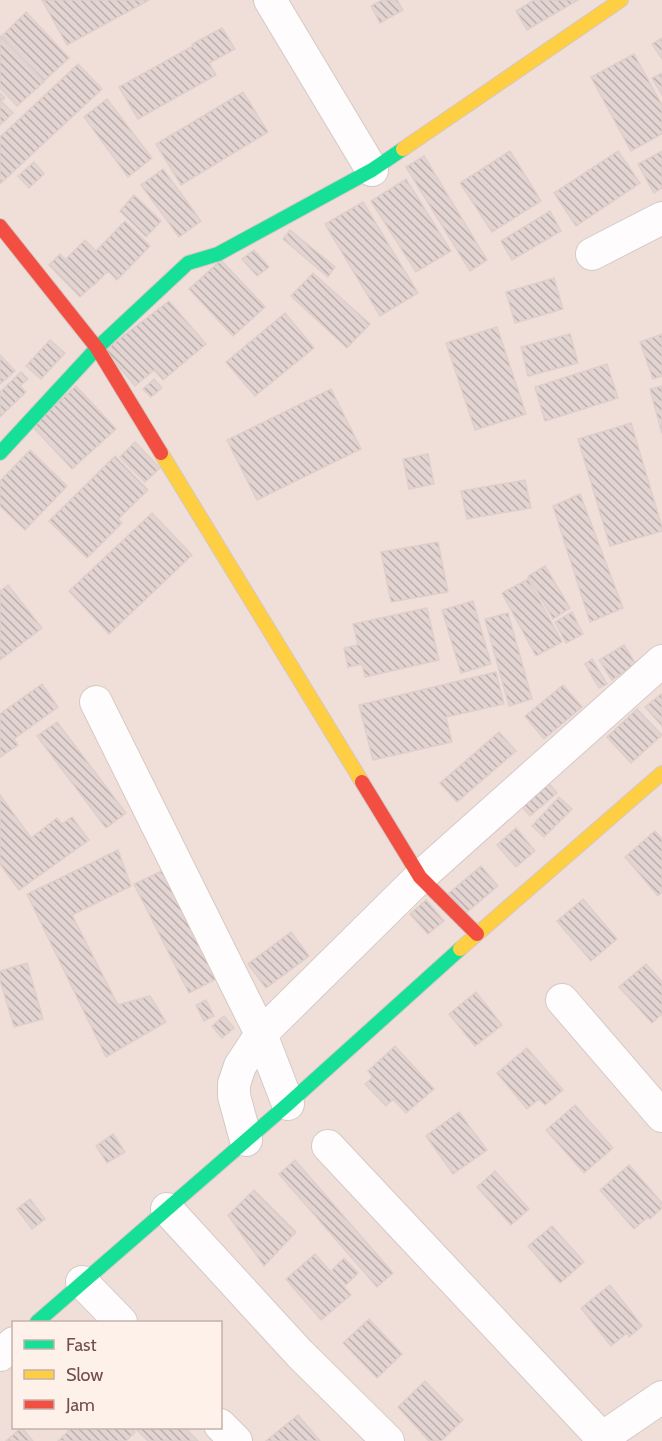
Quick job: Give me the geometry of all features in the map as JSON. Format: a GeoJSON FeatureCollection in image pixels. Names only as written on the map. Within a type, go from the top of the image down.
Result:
{"type":"FeatureCollection","features":[{"type":"Feature","properties":{"kind":"street"},"geometry":{"type":"LineString","coordinates":[[270,0],[372,170]]}},
{"type":"Feature","properties":{"kind":"street"},"geometry":{"type":"LineString","coordinates":[[0,453],[97,348],[188,263],[218,254],[372,170],[621,0]]}},
{"type":"Feature","properties":{"kind":"street"},"geometry":{"type":"LineString","coordinates":[[592,254],[662,218]]}},
{"type":"Feature","properties":{"kind":"street"},"geometry":{"type":"LineString","coordinates":[[0,226],[97,348],[420,877],[477,934]]}},
{"type":"Feature","properties":{"kind":"street"},"geometry":{"type":"LineString","coordinates":[[246,1140],[234,1096],[234,1084],[240,1066],[261,1034],[420,877],[662,661]]}},
{"type":"Feature","properties":{"kind":"street"},"geometry":{"type":"LineString","coordinates":[[96,702],[261,1034],[288,1104]]}},
{"type":"Feature","properties":{"kind":"street"},"geometry":{"type":"LineString","coordinates":[[39,1321],[662,772]]}},
{"type":"Feature","properties":{"kind":"street"},"geometry":{"type":"LineString","coordinates":[[562,1000],[662,1116]]}},
{"type":"Feature","properties":{"kind":"street"},"geometry":{"type":"LineString","coordinates":[[328,1146],[600,1439],[662,1397]]}},
{"type":"Feature","properties":{"kind":"street"},"geometry":{"type":"LineString","coordinates":[[167,1209],[300,1354],[388,1441]]}},
{"type":"Feature","properties":{"kind":"street"},"geometry":{"type":"LineString","coordinates":[[82,1282],[119,1321]]}},
{"type":"Feature","properties":{"kind":"street"},"geometry":{"type":"LineString","coordinates":[[0,1355],[12,1345]]}},
{"type":"Feature","properties":{"kind":"street"},"geometry":{"type":"LineString","coordinates":[[222,1427],[236,1441]]}},
{"type":"Feature","properties":{"kind":"shaded area"},"geometry":{"type":"Polygon","coordinates":[[[0,0],[662,0],[662,1441],[0,1441],[0,0]]]}},
{"type":"Feature","properties":{"kind":"building"},"geometry":{"type":"Polygon","coordinates":[[[42,0],[149,0],[67,45],[42,0]]]}},
{"type":"Feature","properties":{"kind":"building"},"geometry":{"type":"Polygon","coordinates":[[[382,0],[397,0],[403,10],[380,23],[371,6],[382,0]]]}},
{"type":"Feature","properties":{"kind":"building"},"geometry":{"type":"Polygon","coordinates":[[[534,0],[578,0],[527,30],[516,11],[534,0]]]}},
{"type":"Feature","properties":{"kind":"building"},"geometry":{"type":"Polygon","coordinates":[[[26,12],[69,58],[44,81],[2,36],[26,12]]]}},
{"type":"Feature","properties":{"kind":"building"},"geometry":{"type":"Polygon","coordinates":[[[222,28],[235,49],[209,63],[216,75],[138,119],[119,87],[222,28]]]}},
{"type":"Feature","properties":{"kind":"building"},"geometry":{"type":"Polygon","coordinates":[[[0,36],[44,82],[17,106],[0,88],[0,36]]]}},
{"type":"Feature","properties":{"kind":"building"},"geometry":{"type":"Polygon","coordinates":[[[662,38],[662,59],[652,44],[662,38]]]}},
{"type":"Feature","properties":{"kind":"building"},"geometry":{"type":"Polygon","coordinates":[[[634,54],[662,105],[662,134],[631,151],[591,77],[634,54]]]}},
{"type":"Feature","properties":{"kind":"building"},"geometry":{"type":"Polygon","coordinates":[[[78,64],[102,89],[0,184],[0,137],[78,64]]]}},
{"type":"Feature","properties":{"kind":"building"},"geometry":{"type":"Polygon","coordinates":[[[662,73],[662,95],[652,78],[662,73]]]}},
{"type":"Feature","properties":{"kind":"building"},"geometry":{"type":"Polygon","coordinates":[[[243,92],[268,132],[181,185],[156,144],[243,92]]]}},
{"type":"Feature","properties":{"kind":"building"},"geometry":{"type":"Polygon","coordinates":[[[0,93],[5,98],[1,101],[13,113],[0,125],[0,93]]]}},
{"type":"Feature","properties":{"kind":"building"},"geometry":{"type":"Polygon","coordinates":[[[107,99],[152,158],[128,177],[84,117],[107,99]]]}},
{"type":"Feature","properties":{"kind":"building"},"geometry":{"type":"Polygon","coordinates":[[[510,151],[541,201],[492,232],[460,183],[510,151]]]}},
{"type":"Feature","properties":{"kind":"building"},"geometry":{"type":"Polygon","coordinates":[[[618,151],[640,183],[576,226],[554,193],[618,151]]]}},
{"type":"Feature","properties":{"kind":"building"},"geometry":{"type":"Polygon","coordinates":[[[662,151],[662,188],[654,193],[638,164],[662,151]]]}},
{"type":"Feature","properties":{"kind":"building"},"geometry":{"type":"Polygon","coordinates":[[[424,156],[487,260],[470,271],[406,167],[424,156]]]}},
{"type":"Feature","properties":{"kind":"building"},"geometry":{"type":"Polygon","coordinates":[[[34,162],[44,174],[29,188],[18,176],[34,162]]]}},
{"type":"Feature","properties":{"kind":"building"},"geometry":{"type":"Polygon","coordinates":[[[163,169],[201,221],[179,237],[141,185],[163,169]]]}},
{"type":"Feature","properties":{"kind":"building"},"geometry":{"type":"Polygon","coordinates":[[[406,179],[451,251],[416,272],[371,201],[406,179]]]}},
{"type":"Feature","properties":{"kind":"building"},"geometry":{"type":"Polygon","coordinates":[[[134,195],[161,221],[146,237],[120,211],[134,195]]]}},
{"type":"Feature","properties":{"kind":"building"},"geometry":{"type":"Polygon","coordinates":[[[363,202],[418,293],[380,316],[325,224],[363,202]]]}},
{"type":"Feature","properties":{"kind":"building"},"geometry":{"type":"Polygon","coordinates":[[[550,211],[561,231],[512,260],[501,241],[550,211]]]}},
{"type":"Feature","properties":{"kind":"building"},"geometry":{"type":"Polygon","coordinates":[[[125,221],[150,246],[117,280],[108,271],[93,286],[66,259],[85,240],[96,251],[125,221]]]}},
{"type":"Feature","properties":{"kind":"building"},"geometry":{"type":"Polygon","coordinates":[[[290,230],[335,267],[328,277],[283,239],[290,230]]]}},
{"type":"Feature","properties":{"kind":"building"},"geometry":{"type":"Polygon","coordinates":[[[254,250],[269,267],[257,276],[242,259],[254,250]]]}},
{"type":"Feature","properties":{"kind":"building"},"geometry":{"type":"Polygon","coordinates":[[[60,254],[91,287],[80,297],[49,265],[60,254]]]}},
{"type":"Feature","properties":{"kind":"building"},"geometry":{"type":"Polygon","coordinates":[[[221,260],[265,307],[233,336],[189,289],[221,260]]]}},
{"type":"Feature","properties":{"kind":"building"},"geometry":{"type":"Polygon","coordinates":[[[313,273],[370,324],[347,348],[291,296],[313,273]]]}},
{"type":"Feature","properties":{"kind":"building"},"geometry":{"type":"Polygon","coordinates":[[[554,278],[563,309],[515,323],[506,292],[554,278]]]}},
{"type":"Feature","properties":{"kind":"building"},"geometry":{"type":"Polygon","coordinates":[[[169,301],[206,344],[163,380],[154,370],[135,386],[105,350],[169,301]]]}},
{"type":"Feature","properties":{"kind":"building"},"geometry":{"type":"Polygon","coordinates":[[[285,313],[314,348],[255,396],[226,362],[285,313]]]}},
{"type":"Feature","properties":{"kind":"building"},"geometry":{"type":"Polygon","coordinates":[[[497,327],[526,414],[475,430],[446,343],[497,327]]]}},
{"type":"Feature","properties":{"kind":"building"},"geometry":{"type":"Polygon","coordinates":[[[570,334],[578,363],[528,376],[521,347],[570,334]]]}},
{"type":"Feature","properties":{"kind":"building"},"geometry":{"type":"Polygon","coordinates":[[[662,334],[662,376],[653,379],[640,342],[662,334]]]}},
{"type":"Feature","properties":{"kind":"building"},"geometry":{"type":"Polygon","coordinates":[[[50,340],[65,353],[41,379],[26,366],[50,340]]]}},
{"type":"Feature","properties":{"kind":"building"},"geometry":{"type":"Polygon","coordinates":[[[0,355],[15,371],[0,384],[0,355]]]}},
{"type":"Feature","properties":{"kind":"building"},"geometry":{"type":"Polygon","coordinates":[[[607,364],[618,398],[545,421],[535,387],[607,364]]]}},
{"type":"Feature","properties":{"kind":"building"},"geometry":{"type":"Polygon","coordinates":[[[21,372],[28,379],[20,386],[26,392],[0,417],[0,392],[21,372]]]}},
{"type":"Feature","properties":{"kind":"building"},"geometry":{"type":"Polygon","coordinates":[[[154,379],[162,388],[151,397],[143,389],[154,379]]]}},
{"type":"Feature","properties":{"kind":"building"},"geometry":{"type":"Polygon","coordinates":[[[76,386],[116,429],[72,469],[32,426],[76,386]]]}},
{"type":"Feature","properties":{"kind":"building"},"geometry":{"type":"Polygon","coordinates":[[[662,386],[662,434],[650,389],[662,386]]]}},
{"type":"Feature","properties":{"kind":"building"},"geometry":{"type":"Polygon","coordinates":[[[331,389],[361,449],[257,500],[227,440],[331,389]]]}},
{"type":"Feature","properties":{"kind":"building"},"geometry":{"type":"Polygon","coordinates":[[[631,423],[662,531],[610,546],[578,439],[631,423]]]}},
{"type":"Feature","properties":{"kind":"building"},"geometry":{"type":"Polygon","coordinates":[[[135,442],[160,468],[145,482],[120,457],[135,442]]]}},
{"type":"Feature","properties":{"kind":"building"},"geometry":{"type":"Polygon","coordinates":[[[30,450],[67,486],[25,530],[0,506],[0,481],[30,450]]]}},
{"type":"Feature","properties":{"kind":"building"},"geometry":{"type":"Polygon","coordinates":[[[428,454],[434,484],[409,489],[403,459],[428,454]]]}},
{"type":"Feature","properties":{"kind":"building"},"geometry":{"type":"Polygon","coordinates":[[[115,456],[148,490],[118,519],[122,523],[87,558],[49,521],[115,456]]]}},
{"type":"Feature","properties":{"kind":"building"},"geometry":{"type":"Polygon","coordinates":[[[525,480],[531,508],[467,519],[461,491],[525,480]]]}},
{"type":"Feature","properties":{"kind":"building"},"geometry":{"type":"Polygon","coordinates":[[[580,494],[623,608],[590,622],[553,506],[580,494]]]}},
{"type":"Feature","properties":{"kind":"building"},"geometry":{"type":"Polygon","coordinates":[[[152,513],[192,555],[109,634],[69,591],[152,513]]]}},
{"type":"Feature","properties":{"kind":"building"},"geometry":{"type":"Polygon","coordinates":[[[438,542],[448,592],[391,602],[381,552],[438,542]]]}},
{"type":"Feature","properties":{"kind":"building"},"geometry":{"type":"Polygon","coordinates":[[[545,566],[570,608],[553,619],[528,576],[545,566]]]}},
{"type":"Feature","properties":{"kind":"building"},"geometry":{"type":"Polygon","coordinates":[[[528,579],[562,642],[536,656],[502,593],[528,579]]]}},
{"type":"Feature","properties":{"kind":"building"},"geometry":{"type":"Polygon","coordinates":[[[8,585],[42,628],[0,660],[0,591],[8,585]]]}},
{"type":"Feature","properties":{"kind":"building"},"geometry":{"type":"Polygon","coordinates":[[[473,601],[491,664],[461,673],[442,610],[473,601]]]}},
{"type":"Feature","properties":{"kind":"building"},"geometry":{"type":"Polygon","coordinates":[[[427,608],[439,660],[365,677],[362,664],[348,667],[344,648],[358,645],[353,624],[427,608]]]}},
{"type":"Feature","properties":{"kind":"building"},"geometry":{"type":"Polygon","coordinates":[[[572,612],[583,634],[566,643],[555,622],[572,612]]]}},
{"type":"Feature","properties":{"kind":"building"},"geometry":{"type":"Polygon","coordinates":[[[508,613],[532,699],[509,706],[485,619],[508,613]]]}},
{"type":"Feature","properties":{"kind":"building"},"geometry":{"type":"Polygon","coordinates":[[[624,645],[636,664],[612,680],[599,660],[624,645]]]}},
{"type":"Feature","properties":{"kind":"building"},"geometry":{"type":"Polygon","coordinates":[[[592,659],[607,684],[599,688],[585,664],[592,659]]]}},
{"type":"Feature","properties":{"kind":"building"},"geometry":{"type":"Polygon","coordinates":[[[496,672],[504,704],[446,717],[452,742],[373,760],[359,705],[496,672]]]}},
{"type":"Feature","properties":{"kind":"building"},"geometry":{"type":"Polygon","coordinates":[[[42,684],[58,707],[14,739],[18,745],[0,757],[0,714],[42,684]]]}},
{"type":"Feature","properties":{"kind":"building"},"geometry":{"type":"Polygon","coordinates":[[[563,685],[582,707],[544,739],[525,716],[563,685]]]}},
{"type":"Feature","properties":{"kind":"building"},"geometry":{"type":"Polygon","coordinates":[[[662,695],[662,726],[645,707],[662,695]]]}},
{"type":"Feature","properties":{"kind":"building"},"geometry":{"type":"Polygon","coordinates":[[[637,709],[662,735],[631,763],[607,737],[637,709]]]}},
{"type":"Feature","properties":{"kind":"building"},"geometry":{"type":"Polygon","coordinates":[[[57,722],[126,813],[106,828],[37,736],[57,722]]]}},
{"type":"Feature","properties":{"kind":"building"},"geometry":{"type":"Polygon","coordinates":[[[499,732],[516,751],[457,802],[440,783],[499,732]]]}},
{"type":"Feature","properties":{"kind":"building"},"geometry":{"type":"Polygon","coordinates":[[[546,780],[557,793],[530,816],[519,803],[546,780]]]}},
{"type":"Feature","properties":{"kind":"building"},"geometry":{"type":"Polygon","coordinates":[[[0,795],[31,838],[57,818],[62,824],[72,817],[89,840],[19,890],[0,864],[0,795]]]}},
{"type":"Feature","properties":{"kind":"building"},"geometry":{"type":"Polygon","coordinates":[[[559,797],[572,809],[544,837],[532,826],[559,797]]]}},
{"type":"Feature","properties":{"kind":"building"},"geometry":{"type":"Polygon","coordinates":[[[516,828],[535,851],[516,867],[497,845],[516,828]]]}},
{"type":"Feature","properties":{"kind":"building"},"geometry":{"type":"Polygon","coordinates":[[[655,831],[662,839],[662,892],[658,896],[625,857],[655,831]]]}},
{"type":"Feature","properties":{"kind":"building"},"geometry":{"type":"Polygon","coordinates":[[[118,850],[131,886],[72,915],[118,1005],[150,996],[166,1022],[106,1057],[27,894],[118,850]]]}},
{"type":"Feature","properties":{"kind":"building"},"geometry":{"type":"Polygon","coordinates":[[[481,866],[498,886],[466,913],[449,893],[481,866]]]}},
{"type":"Feature","properties":{"kind":"building"},"geometry":{"type":"Polygon","coordinates":[[[170,867],[224,975],[189,993],[134,884],[170,867]]]}},
{"type":"Feature","properties":{"kind":"building"},"geometry":{"type":"Polygon","coordinates":[[[583,899],[617,939],[591,961],[557,921],[583,899]]]}},
{"type":"Feature","properties":{"kind":"building"},"geometry":{"type":"Polygon","coordinates":[[[426,900],[444,921],[428,934],[410,914],[426,900]]]}},
{"type":"Feature","properties":{"kind":"building"},"geometry":{"type":"Polygon","coordinates":[[[291,932],[309,956],[266,988],[248,964],[291,932]]]}},
{"type":"Feature","properties":{"kind":"building"},"geometry":{"type":"Polygon","coordinates":[[[27,963],[43,1019],[14,1027],[0,980],[0,971],[27,963]]]}},
{"type":"Feature","properties":{"kind":"building"},"geometry":{"type":"Polygon","coordinates":[[[646,964],[662,982],[662,1014],[652,1023],[619,987],[646,964]]]}},
{"type":"Feature","properties":{"kind":"building"},"geometry":{"type":"Polygon","coordinates":[[[476,992],[502,1025],[475,1046],[449,1014],[476,992]]]}},
{"type":"Feature","properties":{"kind":"building"},"geometry":{"type":"Polygon","coordinates":[[[206,1000],[214,1016],[204,1021],[196,1005],[206,1000]]]}},
{"type":"Feature","properties":{"kind":"building"},"geometry":{"type":"Polygon","coordinates":[[[224,1016],[234,1028],[222,1038],[212,1026],[224,1016]]]}},
{"type":"Feature","properties":{"kind":"building"},"geometry":{"type":"Polygon","coordinates":[[[395,1046],[434,1089],[406,1113],[393,1099],[386,1106],[365,1084],[373,1077],[368,1071],[395,1046]]]}},
{"type":"Feature","properties":{"kind":"building"},"geometry":{"type":"Polygon","coordinates":[[[527,1048],[563,1090],[545,1105],[539,1099],[527,1109],[497,1073],[527,1048]]]}},
{"type":"Feature","properties":{"kind":"building"},"geometry":{"type":"Polygon","coordinates":[[[575,1105],[613,1148],[584,1173],[546,1130],[575,1105]]]}},
{"type":"Feature","properties":{"kind":"building"},"geometry":{"type":"Polygon","coordinates":[[[459,1112],[487,1150],[453,1174],[426,1136],[459,1112]]]}},
{"type":"Feature","properties":{"kind":"building"},"geometry":{"type":"Polygon","coordinates":[[[113,1134],[125,1152],[107,1163],[96,1146],[113,1134]]]}},
{"type":"Feature","properties":{"kind":"building"},"geometry":{"type":"Polygon","coordinates":[[[295,1160],[393,1273],[377,1287],[279,1174],[295,1160]]]}},
{"type":"Feature","properties":{"kind":"building"},"geometry":{"type":"Polygon","coordinates":[[[629,1165],[662,1203],[662,1208],[634,1229],[600,1190],[629,1165]]]}},
{"type":"Feature","properties":{"kind":"building"},"geometry":{"type":"Polygon","coordinates":[[[495,1171],[529,1209],[511,1225],[477,1187],[495,1171]]]}},
{"type":"Feature","properties":{"kind":"building"},"geometry":{"type":"Polygon","coordinates":[[[254,1190],[296,1232],[264,1266],[228,1215],[254,1190]]]}},
{"type":"Feature","properties":{"kind":"building"},"geometry":{"type":"Polygon","coordinates":[[[30,1199],[45,1219],[32,1229],[17,1209],[30,1199]]]}},
{"type":"Feature","properties":{"kind":"building"},"geometry":{"type":"Polygon","coordinates":[[[552,1226],[584,1262],[560,1283],[528,1246],[552,1226]]]}},
{"type":"Feature","properties":{"kind":"building"},"geometry":{"type":"Polygon","coordinates":[[[315,1254],[351,1295],[321,1320],[286,1279],[315,1254]]]}},
{"type":"Feature","properties":{"kind":"building"},"geometry":{"type":"Polygon","coordinates":[[[344,1258],[358,1273],[346,1285],[332,1270],[344,1258]]]}},
{"type":"Feature","properties":{"kind":"building"},"geometry":{"type":"Polygon","coordinates":[[[610,1285],[642,1326],[629,1337],[627,1333],[611,1346],[581,1308],[610,1285]]]}},
{"type":"Feature","properties":{"kind":"building"},"geometry":{"type":"Polygon","coordinates":[[[369,1319],[402,1354],[377,1378],[343,1343],[369,1319]]]}},
{"type":"Feature","properties":{"kind":"building"},"geometry":{"type":"Polygon","coordinates":[[[425,1381],[463,1420],[441,1441],[429,1441],[398,1407],[425,1381]]]}},
{"type":"Feature","properties":{"kind":"building"},"geometry":{"type":"Polygon","coordinates":[[[298,1415],[320,1441],[266,1441],[298,1415]]]}},
{"type":"Feature","properties":{"kind":"building"},"geometry":{"type":"Polygon","coordinates":[[[23,1429],[33,1441],[6,1441],[23,1429]]]}},
{"type":"Feature","properties":{"kind":"building"},"geometry":{"type":"Polygon","coordinates":[[[71,1429],[132,1429],[135,1432],[126,1441],[58,1441],[71,1429]]]}},
{"type":"Feature","properties":{"kind":"building"},"geometry":{"type":"Polygon","coordinates":[[[136,1429],[186,1429],[198,1441],[148,1441],[136,1429]]]}},
{"type":"Feature","properties":{"kind":"traffic: fast"},"geometry":{"type":"LineString","coordinates":[[0,453],[97,348],[188,263],[218,254],[372,170],[403,149]]}},
{"type":"Feature","properties":{"kind":"traffic: fast"},"geometry":{"type":"LineString","coordinates":[[38,1321],[288,1104],[460,949]]}},
{"type":"Feature","properties":{"kind":"traffic: slow"},"geometry":{"type":"LineString","coordinates":[[403,149],[621,0]]}},
{"type":"Feature","properties":{"kind":"traffic: slow"},"geometry":{"type":"LineString","coordinates":[[161,453],[362,782]]}},
{"type":"Feature","properties":{"kind":"traffic: slow"},"geometry":{"type":"LineString","coordinates":[[460,949],[662,773]]}},
{"type":"Feature","properties":{"kind":"traffic: jam"},"geometry":{"type":"LineString","coordinates":[[0,226],[97,348],[161,453]]}},
{"type":"Feature","properties":{"kind":"traffic: jam"},"geometry":{"type":"LineString","coordinates":[[362,782],[420,877],[477,934]]}}]}
